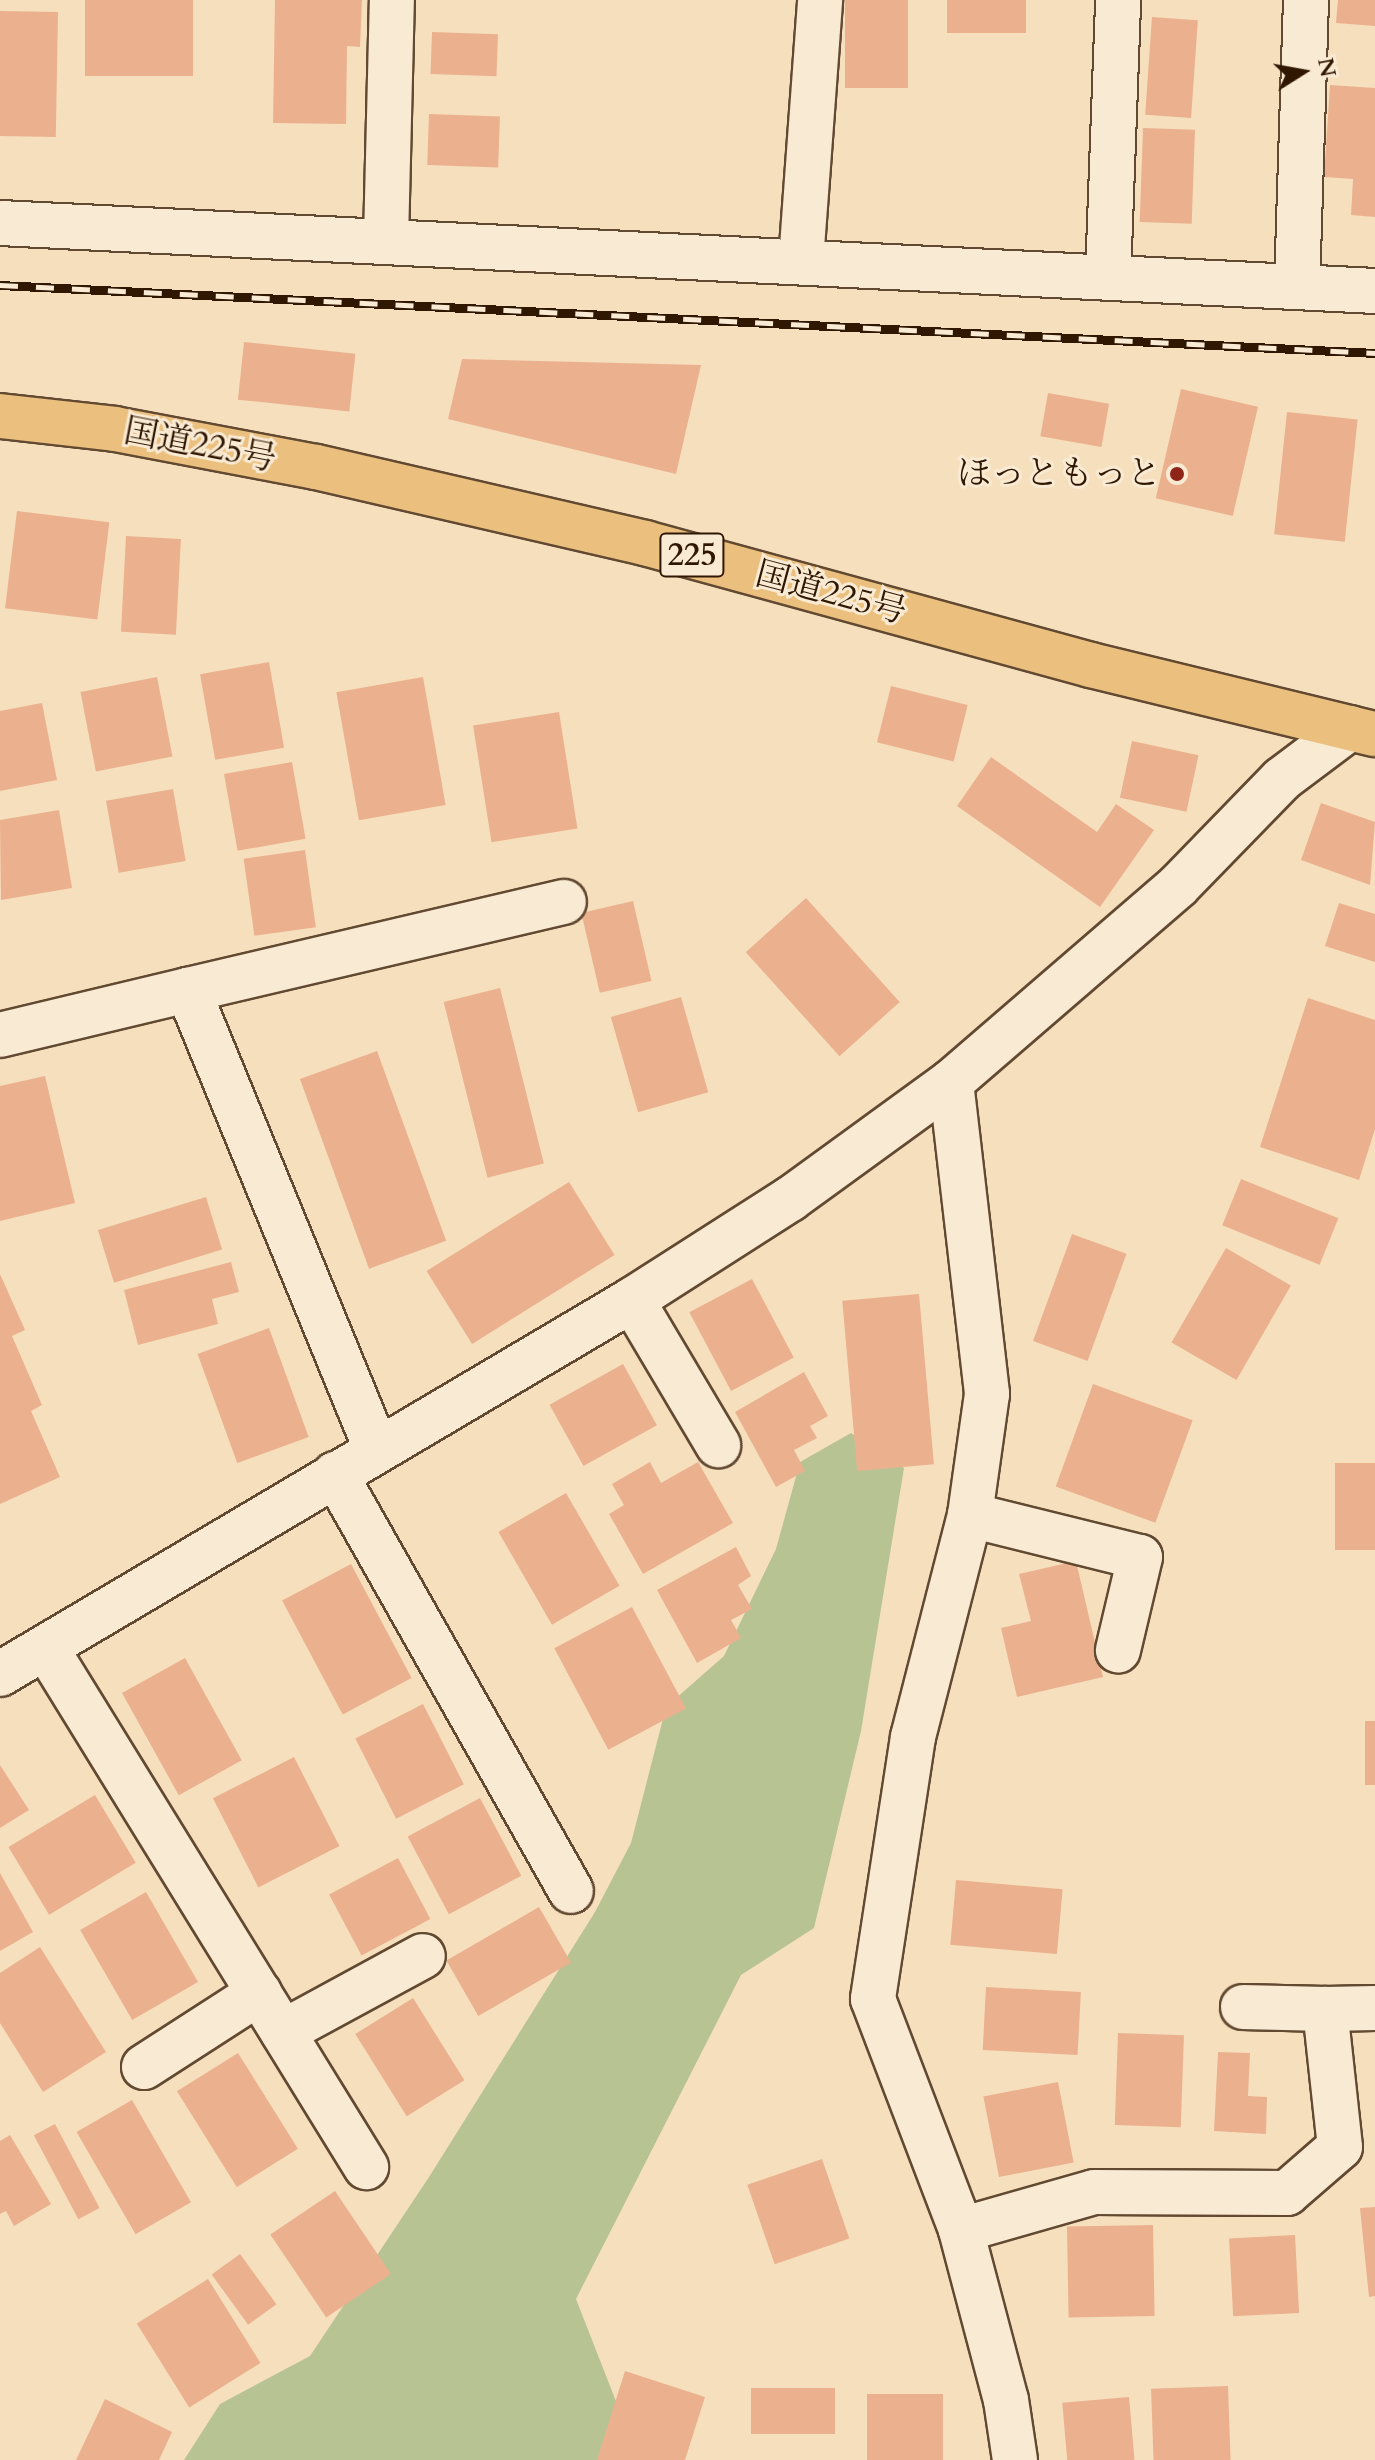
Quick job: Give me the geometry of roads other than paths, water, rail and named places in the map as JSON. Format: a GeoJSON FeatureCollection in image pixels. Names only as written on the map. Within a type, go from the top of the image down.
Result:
{"type":"FeatureCollection","features":[{"type":"Feature","properties":{"kind":"highway","name":"国道225号"},"geometry":{"type":"LineString","coordinates":[[0,416],[115,429],[301,464],[600,532],[1362,731]]}},
{"type":"Feature","properties":{"kind":"street"},"geometry":{"type":"LineString","coordinates":[[386,240],[392,0]]}},
{"type":"Feature","properties":{"kind":"street"},"geometry":{"type":"LineString","coordinates":[[801,261],[820,0]]}},
{"type":"Feature","properties":{"kind":"street"},"geometry":{"type":"LineString","coordinates":[[1108,277],[1118,0]]}},
{"type":"Feature","properties":{"kind":"street"},"geometry":{"type":"LineString","coordinates":[[1297,287],[1306,0]]}},
{"type":"Feature","properties":{"kind":"street"},"geometry":{"type":"LineString","coordinates":[[0,223],[1375,291]]}},
{"type":"Feature","properties":{"kind":"street"},"geometry":{"type":"LineString","coordinates":[[0,1674],[376,1448],[632,1300],[790,1199],[951,1082],[1178,886],[1282,779],[1362,731]]}},
{"type":"Feature","properties":{"kind":"street"},"geometry":{"type":"LineString","coordinates":[[0,1035],[564,902]]}},
{"type":"Feature","properties":{"kind":"street"},"geometry":{"type":"LineString","coordinates":[[188,990],[376,1448]]}},
{"type":"Feature","properties":{"kind":"street"},"geometry":{"type":"LineString","coordinates":[[951,1082],[987,1394],[970,1515],[913,1737],[873,1999],[961,2230],[1006,2400],[1015,2460]]}},
{"type":"Feature","properties":{"kind":"street"},"geometry":{"type":"LineString","coordinates":[[632,1300],[718,1445]]}},
{"type":"Feature","properties":{"kind":"street"},"geometry":{"type":"LineString","coordinates":[[335,1474],[571,1891]]}},
{"type":"Feature","properties":{"kind":"street"},"geometry":{"type":"LineString","coordinates":[[970,1515],[1140,1557],[1118,1650]]}},
{"type":"Feature","properties":{"kind":"street"},"geometry":{"type":"LineString","coordinates":[[46,1648],[366,2167]]}},
{"type":"Feature","properties":{"kind":"street"},"geometry":{"type":"LineString","coordinates":[[283,2032],[423,1956]]}},
{"type":"Feature","properties":{"kind":"street"},"geometry":{"type":"LineString","coordinates":[[144,2067],[259,1993]]}},
{"type":"Feature","properties":{"kind":"street"},"geometry":{"type":"LineString","coordinates":[[1243,2007],[1375,2008]]}},
{"type":"Feature","properties":{"kind":"street"},"geometry":{"type":"LineString","coordinates":[[961,2230],[1094,2192],[1287,2193],[1357,2147],[1325,2009]]}},
{"type":"Feature","properties":{"kind":"railway"},"geometry":{"type":"LineString","coordinates":[[0,285],[1375,353]]}},
{"type":"Feature","properties":{"kind":"place","name":"ほっともっと"},"geometry":{"type":"Point","coordinates":[1177,474]}}]}
